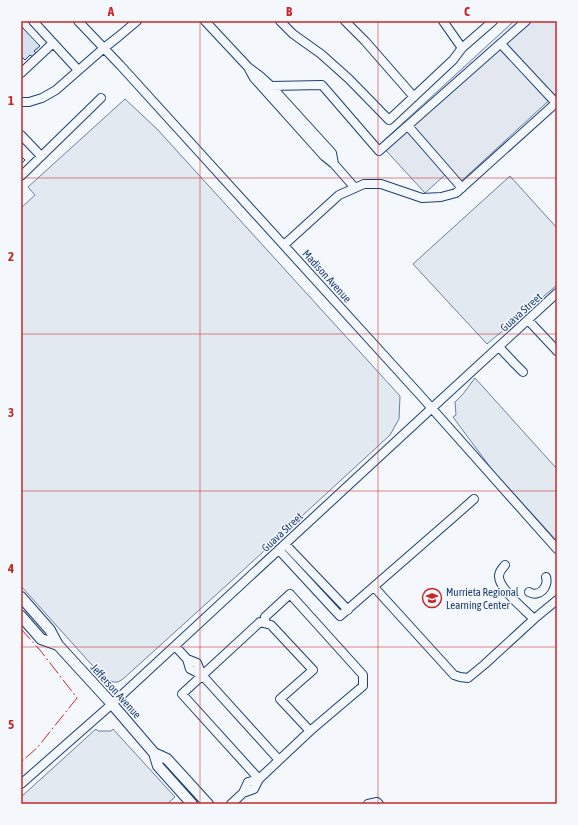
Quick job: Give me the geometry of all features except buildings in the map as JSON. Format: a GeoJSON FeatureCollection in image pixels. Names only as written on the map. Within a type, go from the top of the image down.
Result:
{"type":"FeatureCollection","features":[{"type":"Feature","properties":{"kind":"main road","name":"Jefferson Avenue"},"geometry":{"type":"LineString","coordinates":[[21,597],[50,630],[58,645],[154,753],[158,766],[192,804]]}},
{"type":"Feature","properties":{"kind":"main road","name":"Jefferson Avenue"},"geometry":{"type":"LineString","coordinates":[[21,616],[42,639],[58,645]]}},
{"type":"Feature","properties":{"kind":"main road","name":"Jefferson Avenue"},"geometry":{"type":"LineString","coordinates":[[154,753],[168,759],[208,804]]}},
{"type":"Feature","properties":{"kind":"street"},"geometry":{"type":"LineString","coordinates":[[33,21],[78,70]]}},
{"type":"Feature","properties":{"kind":"street","name":"Madison Avenue"},"geometry":{"type":"LineString","coordinates":[[78,21],[432,408],[557,549]]}},
{"type":"Feature","properties":{"kind":"street"},"geometry":{"type":"LineString","coordinates":[[21,102],[29,102],[42,98],[56,90],[137,21]]}},
{"type":"Feature","properties":{"kind":"street"},"geometry":{"type":"LineString","coordinates":[[205,21],[248,67],[271,86],[332,153],[334,164]]}},
{"type":"Feature","properties":{"kind":"street"},"geometry":{"type":"LineString","coordinates":[[280,21],[293,34],[321,54],[349,79],[389,120],[453,60],[462,48],[493,21]]}},
{"type":"Feature","properties":{"kind":"street"},"geometry":{"type":"LineString","coordinates":[[345,21],[365,41],[414,97]]}},
{"type":"Feature","properties":{"kind":"street"},"geometry":{"type":"LineString","coordinates":[[443,21],[462,48]]}},
{"type":"Feature","properties":{"kind":"street"},"geometry":{"type":"LineString","coordinates":[[271,86],[322,85],[379,151],[526,21]]}},
{"type":"Feature","properties":{"kind":"street"},"geometry":{"type":"LineString","coordinates":[[21,73],[53,43]]}},
{"type":"Feature","properties":{"kind":"street"},"geometry":{"type":"LineString","coordinates":[[284,245],[339,195],[364,184],[381,184],[422,198],[441,197],[456,193],[557,102],[501,44]]}},
{"type":"Feature","properties":{"kind":"street"},"geometry":{"type":"LineString","coordinates":[[248,67],[254,78],[355,188]]}},
{"type":"Feature","properties":{"kind":"street"},"geometry":{"type":"LineString","coordinates":[[21,176],[101,98]]}},
{"type":"Feature","properties":{"kind":"street"},"geometry":{"type":"LineString","coordinates":[[408,126],[462,188]]}},
{"type":"Feature","properties":{"kind":"street"},"geometry":{"type":"LineString","coordinates":[[21,135],[42,156]]}},
{"type":"Feature","properties":{"kind":"street","name":"Guava Street"},"geometry":{"type":"LineString","coordinates":[[21,784],[112,704],[557,293]]}},
{"type":"Feature","properties":{"kind":"street"},"geometry":{"type":"LineString","coordinates":[[528,320],[557,351]]}},
{"type":"Feature","properties":{"kind":"street"},"geometry":{"type":"LineString","coordinates":[[499,347],[523,372]]}},
{"type":"Feature","properties":{"kind":"street"},"geometry":{"type":"LineString","coordinates":[[279,550],[340,616],[474,499]]}},
{"type":"Feature","properties":{"kind":"street"},"geometry":{"type":"LineString","coordinates":[[285,544],[348,610]]}},
{"type":"Feature","properties":{"kind":"street"},"geometry":{"type":"LineString","coordinates":[[505,565],[500,571],[500,584],[504,590],[534,619]]}},
{"type":"Feature","properties":{"kind":"street"},"geometry":{"type":"LineString","coordinates":[[529,592],[537,594],[542,591],[548,582],[546,577]]}},
{"type":"Feature","properties":{"kind":"street"},"geometry":{"type":"LineString","coordinates":[[374,587],[454,674],[460,677],[468,678],[557,600]]}},
{"type":"Feature","properties":{"kind":"street"},"geometry":{"type":"LineString","coordinates":[[231,804],[242,793],[254,789],[259,779],[279,760],[310,731],[363,686],[363,675],[290,594],[265,617],[265,623]]}},
{"type":"Feature","properties":{"kind":"street"},"geometry":{"type":"LineString","coordinates":[[259,779],[182,694],[260,622],[271,625],[314,670],[280,699],[310,731]]}},
{"type":"Feature","properties":{"kind":"street"},"geometry":{"type":"LineString","coordinates":[[175,646],[187,659],[190,669],[202,675],[279,760]]}},
{"type":"Feature","properties":{"kind":"street"},"geometry":{"type":"LineString","coordinates":[[368,804],[377,802],[379,804]]}},
{"type":"Feature","properties":{"kind":"shaded area"},"geometry":{"type":"Polygon","coordinates":[[[514,21],[557,21],[557,93],[456,186],[445,175],[425,193],[380,144],[514,21]]]}},
{"type":"Feature","properties":{"kind":"shaded area"},"geometry":{"type":"Polygon","coordinates":[[[125,99],[157,129],[400,396],[399,419],[390,435],[123,679],[118,682],[113,682],[107,679],[91,664],[21,586],[21,208],[35,195],[28,187],[125,99]]]}},
{"type":"Feature","properties":{"kind":"shaded area"},"geometry":{"type":"Polygon","coordinates":[[[510,176],[557,228],[557,285],[487,344],[413,264],[510,176]]]}},
{"type":"Feature","properties":{"kind":"shaded area"},"geometry":{"type":"Polygon","coordinates":[[[475,378],[557,469],[557,541],[493,471],[453,417],[456,415],[455,402],[475,378]]]}},
{"type":"Feature","properties":{"kind":"shaded area"},"geometry":{"type":"Polygon","coordinates":[[[96,729],[98,731],[111,731],[113,729],[175,797],[167,804],[21,804],[21,797],[96,729]]]}},
{"type":"Feature","properties":{"kind":"power"},"geometry":{"type":"LineString","coordinates":[[21,629],[40,650],[77,698],[37,748],[21,762]]}},
{"type":"Feature","properties":{"kind":"place","name":"Murrieta Regional Learning Center"},"geometry":{"type":"Point","coordinates":[432,598]}}]}
